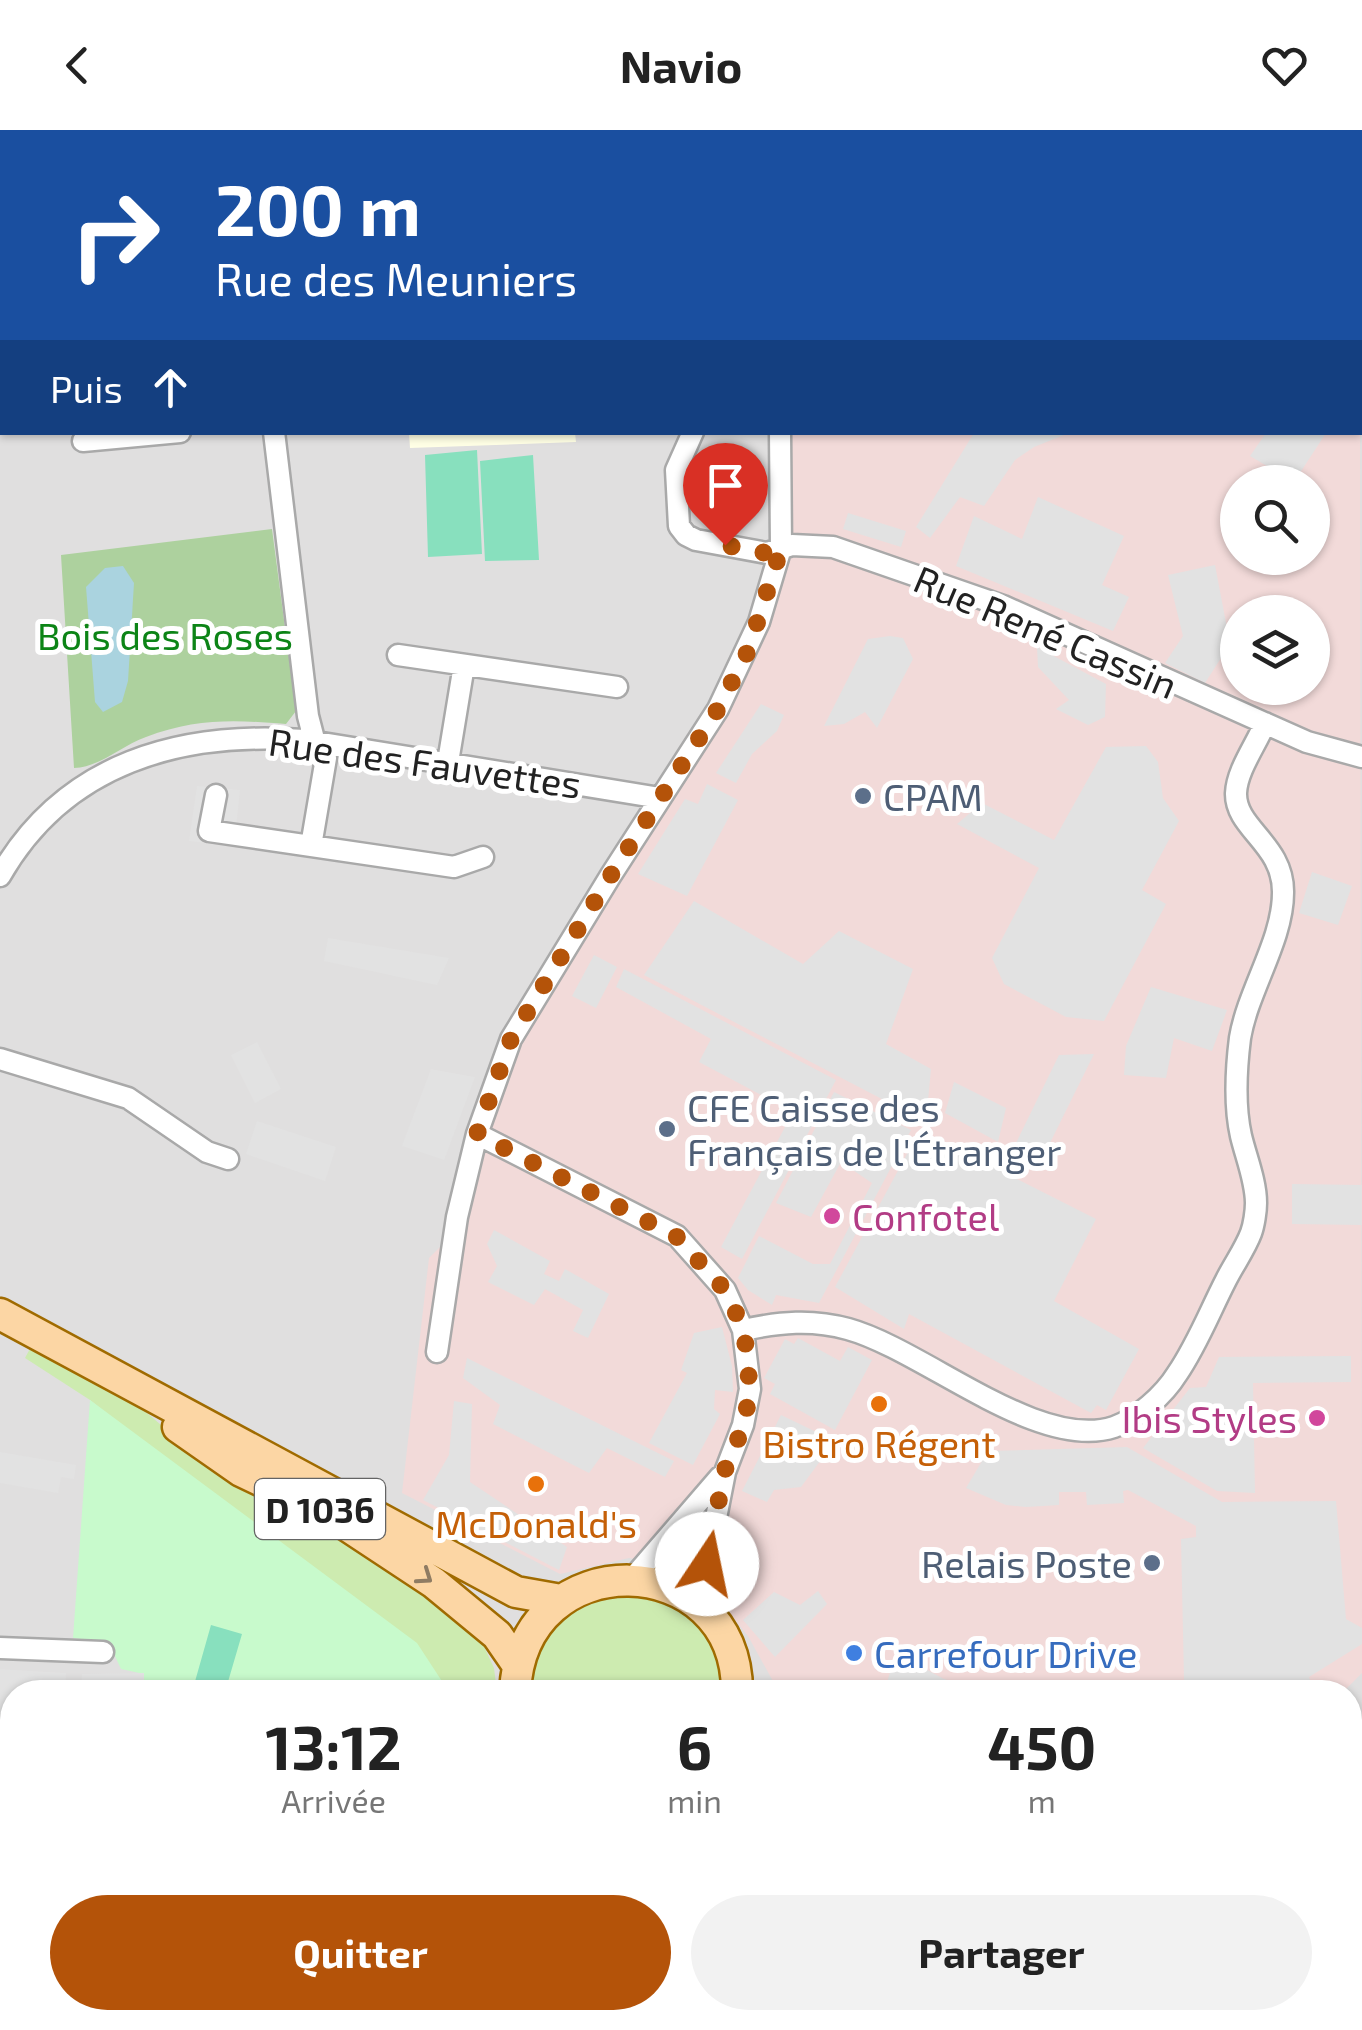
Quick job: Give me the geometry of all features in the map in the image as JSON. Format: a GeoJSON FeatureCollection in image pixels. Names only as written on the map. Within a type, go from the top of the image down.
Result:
{"type":"FeatureCollection","features":[{"type":"Feature","properties":{"kind":"main road","name":"D 1036"},"geometry":{"type":"LineString","coordinates":[[0,1314],[516,1592],[561,1600]]}},
{"type":"Feature","properties":{"kind":"main road","name":"D 1036"},"geometry":{"type":"LineString","coordinates":[[108,1373],[241,1471],[325,1511],[434,1583],[497,1635],[516,1678]]}},
{"type":"Feature","properties":{"kind":"main road"},"geometry":{"type":"LineString","coordinates":[[516,1678],[532,1630],[561,1600],[600,1582],[632,1579],[670,1588],[707,1614],[730,1652],[737,1680]]}},
{"type":"Feature","properties":{"kind":"street"},"geometry":{"type":"LineString","coordinates":[[84,441],[148,435]]}},
{"type":"Feature","properties":{"kind":"street"},"geometry":{"type":"LineString","coordinates":[[274,435],[308,716],[315,743],[326,758],[312,846]]}},
{"type":"Feature","properties":{"kind":"street","name":"Rue René Cassin"},"geometry":{"type":"LineString","coordinates":[[691,435],[676,470],[679,526],[696,540],[766,553],[792,545],[834,546],[1070,634],[1306,742],[1362,757]]}},
{"type":"Feature","properties":{"kind":"street"},"geometry":{"type":"LineString","coordinates":[[437,1352],[457,1218],[477,1134],[511,1039],[718,709],[748,651],[781,548],[780,435]]}},
{"type":"Feature","properties":{"kind":"street"},"geometry":{"type":"LineString","coordinates":[[398,655],[617,687]]}},
{"type":"Feature","properties":{"kind":"street"},"geometry":{"type":"LineString","coordinates":[[448,762],[464,665]]}},
{"type":"Feature","properties":{"kind":"street"},"geometry":{"type":"LineString","coordinates":[[744,1330],[804,1321],[844,1328],[866,1335],[1038,1423],[1070,1430],[1113,1427],[1148,1406],[1176,1376],[1252,1232],[1256,1202],[1240,1130],[1237,1060],[1245,1015],[1278,920],[1283,883],[1276,858],[1240,813],[1236,796],[1243,769],[1265,723]]}},
{"type":"Feature","properties":{"kind":"street","name":"Rue des Fauvettes"},"geometry":{"type":"LineString","coordinates":[[0,876],[23,842],[72,795],[116,768],[184,744],[222,738],[315,743],[660,798]]}},
{"type":"Feature","properties":{"kind":"street"},"geometry":{"type":"LineString","coordinates":[[216,795],[209,831],[454,866],[483,857]]}},
{"type":"Feature","properties":{"kind":"street"},"geometry":{"type":"LineString","coordinates":[[0,1059],[128,1098],[207,1152],[228,1159]]}},
{"type":"Feature","properties":{"kind":"street"},"geometry":{"type":"LineString","coordinates":[[477,1134],[676,1236],[725,1290],[744,1330],[750,1389],[744,1425],[724,1472],[707,1564],[707,1614]]}},
{"type":"Feature","properties":{"kind":"street"},"geometry":{"type":"LineString","coordinates":[[632,1579],[724,1472]]}},
{"type":"Feature","properties":{"kind":"street"},"geometry":{"type":"LineString","coordinates":[[0,1648],[104,1652]]}},
{"type":"Feature","properties":{"kind":"shaded area"},"geometry":{"type":"Polygon","coordinates":[[[0,435],[1362,435],[1362,1680],[0,1680],[0,435]]]}},
{"type":"Feature","properties":{"kind":"shaded area"},"geometry":{"type":"Polygon","coordinates":[[[409,435],[575,435],[576,442],[410,448],[409,435]]]}},
{"type":"Feature","properties":{"kind":"shaded area"},"geometry":{"type":"Polygon","coordinates":[[[771,435],[1360,435],[1362,1673],[1355,1680],[772,1680],[748,1636],[723,1605],[677,1572],[629,1558],[560,1574],[402,1493],[429,1258],[446,1241],[495,1054],[544,965],[706,710],[736,652],[774,553],[771,435]]]}},
{"type":"Feature","properties":{"kind":"shaded area"},"geometry":{"type":"Polygon","coordinates":[[[973,435],[1064,435],[1015,460],[984,506],[960,497],[930,538],[916,527],[973,435]]]}},
{"type":"Feature","properties":{"kind":"shaded area"},"geometry":{"type":"Polygon","coordinates":[[[1264,435],[1325,435],[1305,465],[1265,465],[1250,456],[1264,435]]]}},
{"type":"Feature","properties":{"kind":"shaded area"},"geometry":{"type":"Polygon","coordinates":[[[1038,497],[1124,536],[1102,585],[1129,597],[1113,631],[956,566],[974,516],[1022,539],[1038,497]]]}},
{"type":"Feature","properties":{"kind":"shaded area"},"geometry":{"type":"Polygon","coordinates":[[[848,513],[906,531],[901,547],[843,529],[848,513]]]}},
{"type":"Feature","properties":{"kind":"shaded area"},"geometry":{"type":"Polygon","coordinates":[[[1215,565],[1221,595],[1220,660],[1205,683],[1165,663],[1183,636],[1168,575],[1215,565]]]}},
{"type":"Feature","properties":{"kind":"shaded area"},"geometry":{"type":"Polygon","coordinates":[[[903,638],[913,659],[877,728],[865,712],[844,724],[824,726],[868,639],[903,638]]]}},
{"type":"Feature","properties":{"kind":"shaded area"},"geometry":{"type":"Polygon","coordinates":[[[1037,647],[1106,684],[1105,717],[1088,725],[1056,709],[1069,700],[1038,667],[1037,647]]]}},
{"type":"Feature","properties":{"kind":"shaded area"},"geometry":{"type":"Polygon","coordinates":[[[761,704],[784,715],[777,731],[752,754],[736,783],[716,773],[761,704]]]}},
{"type":"Feature","properties":{"kind":"shaded area"},"geometry":{"type":"Polygon","coordinates":[[[1146,746],[1158,762],[1163,798],[1179,821],[1142,890],[1166,904],[1104,1021],[1066,1017],[1004,984],[992,958],[1039,868],[957,824],[982,803],[1054,840],[1106,747],[1146,746]]]}},
{"type":"Feature","properties":{"kind":"shaded area"},"geometry":{"type":"Polygon","coordinates":[[[707,784],[738,800],[687,896],[638,874],[685,799],[698,804],[707,784]]]}},
{"type":"Feature","properties":{"kind":"shaded area"},"geometry":{"type":"Polygon","coordinates":[[[197,786],[240,790],[234,846],[189,841],[197,786]]]}},
{"type":"Feature","properties":{"kind":"shaded area"},"geometry":{"type":"Polygon","coordinates":[[[1312,872],[1352,886],[1338,925],[1299,913],[1312,872]]]}},
{"type":"Feature","properties":{"kind":"shaded area"},"geometry":{"type":"Polygon","coordinates":[[[694,901],[803,964],[839,931],[913,969],[886,1044],[931,1069],[926,1122],[644,975],[694,901]]]}},
{"type":"Feature","properties":{"kind":"shaded area"},"geometry":{"type":"Polygon","coordinates":[[[328,938],[449,958],[437,985],[324,961],[328,938]]]}},
{"type":"Feature","properties":{"kind":"shaded area"},"geometry":{"type":"Polygon","coordinates":[[[594,955],[617,967],[596,1008],[572,996],[594,955]]]}},
{"type":"Feature","properties":{"kind":"shaded area"},"geometry":{"type":"Polygon","coordinates":[[[624,969],[836,1080],[742,1259],[721,1247],[793,1112],[699,1062],[711,1039],[616,987],[624,969]]]}},
{"type":"Feature","properties":{"kind":"shaded area"},"geometry":{"type":"Polygon","coordinates":[[[1151,987],[1227,1010],[1212,1051],[1174,1038],[1166,1078],[1124,1075],[1126,1046],[1151,987]]]}},
{"type":"Feature","properties":{"kind":"shaded area"},"geometry":{"type":"Polygon","coordinates":[[[257,1042],[281,1089],[255,1103],[231,1055],[257,1042]]]}},
{"type":"Feature","properties":{"kind":"shaded area"},"geometry":{"type":"Polygon","coordinates":[[[1094,1054],[1047,1149],[1015,1145],[1059,1055],[1094,1054]]]}},
{"type":"Feature","properties":{"kind":"shaded area"},"geometry":{"type":"Polygon","coordinates":[[[431,1069],[475,1077],[444,1160],[402,1146],[431,1069]]]}},
{"type":"Feature","properties":{"kind":"shaded area"},"geometry":{"type":"Polygon","coordinates":[[[954,1082],[1006,1108],[998,1142],[945,1113],[954,1082]]]}},
{"type":"Feature","properties":{"kind":"shaded area"},"geometry":{"type":"Polygon","coordinates":[[[834,1092],[911,1130],[819,1303],[776,1295],[772,1305],[748,1290],[738,1278],[759,1236],[813,1264],[830,1264],[872,1183],[841,1162],[811,1217],[776,1203],[834,1092]]]}},
{"type":"Feature","properties":{"kind":"shaded area"},"geometry":{"type":"Polygon","coordinates":[[[257,1121],[336,1147],[325,1181],[246,1154],[257,1121]]]}},
{"type":"Feature","properties":{"kind":"shaded area"},"geometry":{"type":"Polygon","coordinates":[[[920,1130],[1096,1219],[1054,1301],[1139,1349],[1106,1410],[1097,1405],[1091,1413],[909,1314],[904,1329],[835,1287],[920,1130]]]}},
{"type":"Feature","properties":{"kind":"shaded area"},"geometry":{"type":"Polygon","coordinates":[[[1292,1184],[1362,1185],[1362,1225],[1292,1224],[1292,1184]]]}},
{"type":"Feature","properties":{"kind":"shaded area"},"geometry":{"type":"Polygon","coordinates":[[[494,1230],[550,1261],[544,1274],[559,1281],[565,1269],[609,1294],[588,1338],[573,1331],[583,1310],[545,1289],[534,1305],[488,1282],[497,1266],[487,1244],[494,1230]]]}},
{"type":"Feature","properties":{"kind":"shaded area"},"geometry":{"type":"Polygon","coordinates":[[[722,1327],[732,1366],[733,1392],[715,1390],[714,1409],[720,1414],[693,1465],[649,1443],[687,1373],[681,1370],[694,1333],[722,1327]]]}},
{"type":"Feature","properties":{"kind":"shaded area"},"geometry":{"type":"Polygon","coordinates":[[[798,1338],[840,1361],[848,1347],[872,1360],[835,1430],[770,1394],[775,1384],[764,1378],[785,1339],[794,1344],[798,1338]]]}},
{"type":"Feature","properties":{"kind":"shaded area"},"geometry":{"type":"Polygon","coordinates":[[[1351,1356],[1351,1382],[1253,1383],[1255,1493],[1217,1491],[1143,1448],[1190,1388],[1206,1387],[1219,1357],[1351,1356]]]}},
{"type":"Feature","properties":{"kind":"shaded area"},"geometry":{"type":"Polygon","coordinates":[[[467,1358],[674,1461],[665,1477],[607,1448],[589,1473],[493,1424],[500,1405],[463,1378],[467,1358]]]}},
{"type":"Feature","properties":{"kind":"shaded area"},"geometry":{"type":"Polygon","coordinates":[[[454,1401],[472,1404],[470,1482],[567,1547],[559,1570],[423,1500],[449,1455],[454,1401]]]}},
{"type":"Feature","properties":{"kind":"shaded area"},"geometry":{"type":"Polygon","coordinates":[[[781,1415],[835,1441],[801,1487],[774,1490],[767,1502],[742,1491],[781,1415]]]}},
{"type":"Feature","properties":{"kind":"shaded area"},"geometry":{"type":"Polygon","coordinates":[[[1127,1447],[1222,1502],[1336,1501],[1346,1619],[1362,1628],[1362,1644],[1309,1677],[1310,1680],[1184,1680],[1181,1539],[1196,1537],[1196,1526],[1128,1490],[1123,1491],[1124,1503],[1087,1505],[1086,1492],[1059,1492],[1059,1505],[1006,1505],[966,1488],[988,1451],[1127,1447]]]}},
{"type":"Feature","properties":{"kind":"shaded area"},"geometry":{"type":"Polygon","coordinates":[[[0,1452],[76,1465],[74,1479],[61,1477],[58,1493],[0,1483],[0,1452]]]}},
{"type":"Feature","properties":{"kind":"shaded area"},"geometry":{"type":"Polygon","coordinates":[[[818,1591],[827,1604],[775,1657],[743,1620],[774,1592],[800,1605],[818,1591]]]}},
{"type":"Feature","properties":{"kind":"shaded area"},"geometry":{"type":"Polygon","coordinates":[[[901,1656],[948,1680],[888,1680],[892,1666],[901,1656]]]}},
{"type":"Feature","properties":{"kind":"shaded area"},"geometry":{"type":"Polygon","coordinates":[[[0,1669],[66,1673],[66,1680],[0,1680],[0,1669]]]}},
{"type":"Feature","properties":{"kind":"shaded area"},"geometry":{"type":"Polygon","coordinates":[[[144,1673],[144,1680],[82,1680],[82,1674],[144,1673]]]}},
{"type":"Feature","properties":{"kind":"green space"},"geometry":{"type":"Polygon","coordinates":[[[477,450],[482,554],[428,557],[425,455],[477,450]]]}},
{"type":"Feature","properties":{"kind":"green space"},"geometry":{"type":"Polygon","coordinates":[[[533,455],[539,560],[485,561],[480,461],[533,455]]]}},
{"type":"Feature","properties":{"kind":"green space","name":"Bois des Roses"},"geometry":{"type":"Polygon","coordinates":[[[272,529],[296,711],[286,724],[232,721],[182,726],[137,741],[93,764],[74,768],[61,555],[272,529]]]}},
{"type":"Feature","properties":{"kind":"green space"},"geometry":{"type":"Polygon","coordinates":[[[33,1343],[147,1413],[174,1436],[321,1522],[439,1605],[482,1642],[496,1680],[438,1680],[90,1400],[25,1358],[33,1343]]]}},
{"type":"Feature","properties":{"kind":"green space"},"geometry":{"type":"Polygon","coordinates":[[[90,1400],[417,1643],[441,1680],[144,1680],[144,1674],[121,1669],[109,1643],[73,1638],[90,1400]]]}},
{"type":"Feature","properties":{"kind":"green space"},"geometry":{"type":"Polygon","coordinates":[[[649,1594],[694,1622],[709,1641],[722,1680],[528,1680],[538,1648],[556,1622],[594,1596],[649,1594]]]}},
{"type":"Feature","properties":{"kind":"green space"},"geometry":{"type":"Polygon","coordinates":[[[211,1625],[242,1634],[229,1680],[195,1680],[211,1625]]]}},
{"type":"Feature","properties":{"kind":"water"},"geometry":{"type":"Polygon","coordinates":[[[123,566],[134,583],[128,681],[122,702],[103,712],[95,702],[86,587],[105,568],[123,566]]]}},
{"type":"Feature","properties":{"kind":"place","name":"CPAM"},"geometry":{"type":"Point","coordinates":[863,796]}},
{"type":"Feature","properties":{"kind":"place","name":"CFE Caisse des Français de l'Étranger"},"geometry":{"type":"Point","coordinates":[667,1129]}},
{"type":"Feature","properties":{"kind":"place","name":"Confotel"},"geometry":{"type":"Point","coordinates":[832,1216]}},
{"type":"Feature","properties":{"kind":"place","name":"Bistro Régent"},"geometry":{"type":"Point","coordinates":[879,1404]}},
{"type":"Feature","properties":{"kind":"place","name":"Ibis Styles"},"geometry":{"type":"Point","coordinates":[1317,1418]}},
{"type":"Feature","properties":{"kind":"place","name":"McDonald's"},"geometry":{"type":"Point","coordinates":[536,1484]}},
{"type":"Feature","properties":{"kind":"place","name":"Relais Poste"},"geometry":{"type":"Point","coordinates":[1152,1563]}},
{"type":"Feature","properties":{"kind":"place","name":"Carrefour Drive"},"geometry":{"type":"Point","coordinates":[854,1653]}},
{"type":"Feature","properties":{"kind":"route"},"geometry":{"type":"LineString","coordinates":[[707,1564],[724,1472],[744,1425],[750,1389],[744,1330],[725,1290],[676,1236],[477,1134],[511,1039],[718,709],[748,651],[781,548],[766,553],[725,545]]}}]}
